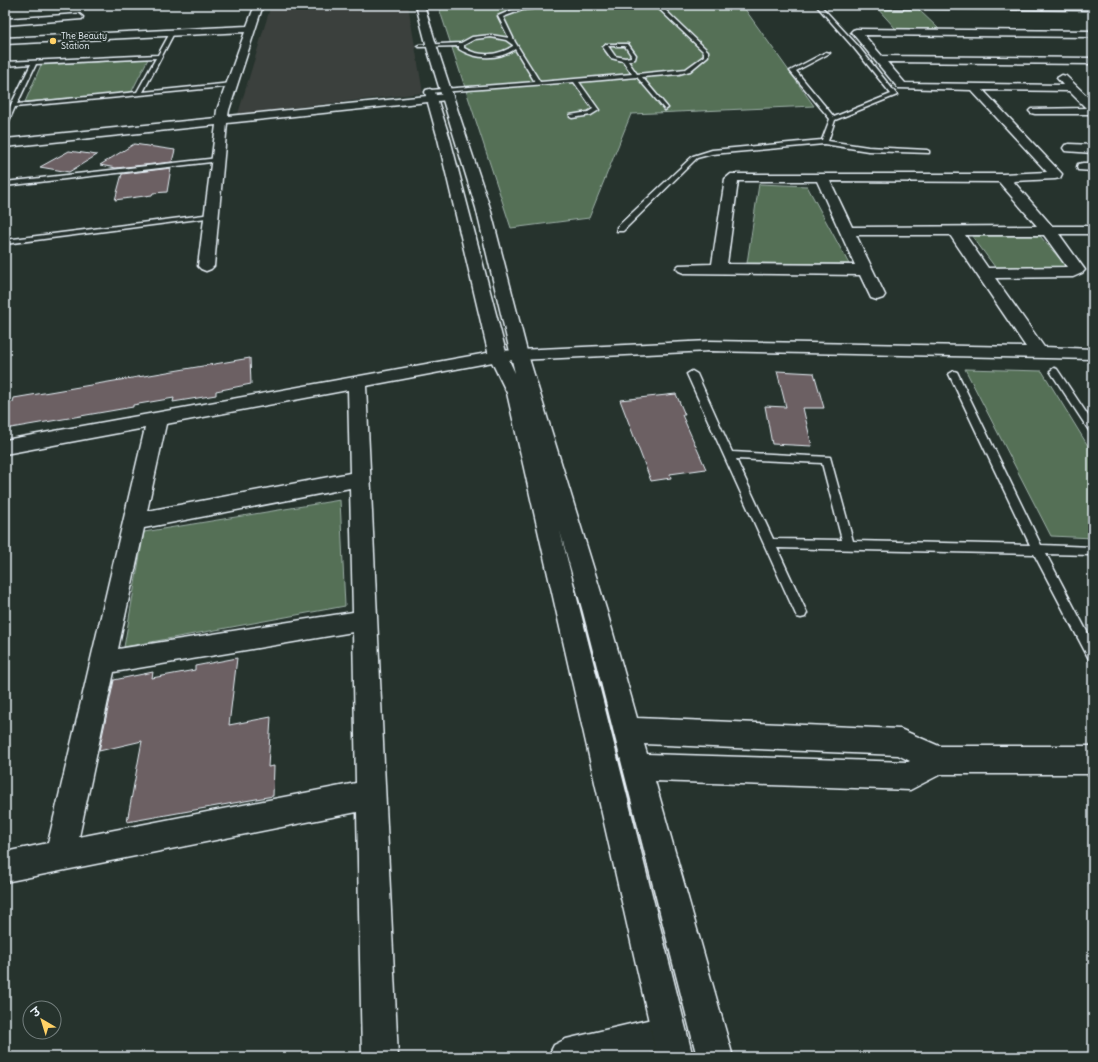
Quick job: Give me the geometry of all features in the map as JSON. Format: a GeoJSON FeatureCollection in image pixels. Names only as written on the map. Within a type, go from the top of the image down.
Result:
{"type":"FeatureCollection","features":[{"type":"Feature","properties":{"kind":"street"},"geometry":{"type":"LineString","coordinates":[[206,266],[223,110],[259,5]]}},
{"type":"Feature","properties":{"kind":"street"},"geometry":{"type":"LineString","coordinates":[[410,5],[426,49],[439,94],[483,208],[516,392],[672,1044],[566,1057]]}},
{"type":"Feature","properties":{"kind":"street"},"geometry":{"type":"LineString","coordinates":[[420,5],[426,49]]}},
{"type":"Feature","properties":{"kind":"street"},"geometry":{"type":"LineString","coordinates":[[867,5],[1093,7]]}},
{"type":"Feature","properties":{"kind":"street"},"geometry":{"type":"LineString","coordinates":[[867,5],[892,32]]}},
{"type":"Feature","properties":{"kind":"street"},"geometry":{"type":"LineString","coordinates":[[922,6],[949,33]]}},
{"type":"Feature","properties":{"kind":"street"},"geometry":{"type":"LineString","coordinates":[[10,21],[25,10]]}},
{"type":"Feature","properties":{"kind":"street"},"geometry":{"type":"LineString","coordinates":[[10,21],[82,14],[62,38]]}},
{"type":"Feature","properties":{"kind":"street"},"geometry":{"type":"LineString","coordinates":[[5,41],[251,29]]}},
{"type":"Feature","properties":{"kind":"street"},"geometry":{"type":"LineString","coordinates":[[1073,88],[902,86],[856,32],[1093,34]]}},
{"type":"Feature","properties":{"kind":"street"},"geometry":{"type":"LineString","coordinates":[[879,59],[1093,61]]}},
{"type":"Feature","properties":{"kind":"street"},"geometry":{"type":"LineString","coordinates":[[1044,61],[1093,108]]}},
{"type":"Feature","properties":{"kind":"street"},"geometry":{"type":"LineString","coordinates":[[719,269],[733,178],[1053,177],[1056,174],[974,87]]}},
{"type":"Feature","properties":{"kind":"street"},"geometry":{"type":"LineString","coordinates":[[5,143],[222,120],[439,94]]}},
{"type":"Feature","properties":{"kind":"street"},"geometry":{"type":"LineString","coordinates":[[1035,111],[1093,111]]}},
{"type":"Feature","properties":{"kind":"street"},"geometry":{"type":"LineString","coordinates":[[1069,148],[1093,149]]}},
{"type":"Feature","properties":{"kind":"street"},"geometry":{"type":"LineString","coordinates":[[822,178],[877,295]]}},
{"type":"Feature","properties":{"kind":"street"},"geometry":{"type":"LineString","coordinates":[[984,273],[1076,272],[1077,268],[1048,230],[1003,178]]}},
{"type":"Feature","properties":{"kind":"street"},"geometry":{"type":"LineString","coordinates":[[847,231],[1093,230]]}},
{"type":"Feature","properties":{"kind":"street"},"geometry":{"type":"LineString","coordinates":[[955,231],[1039,353]]}},
{"type":"Feature","properties":{"kind":"street"},"geometry":{"type":"LineString","coordinates":[[684,268],[866,270]]}},
{"type":"Feature","properties":{"kind":"street"},"geometry":{"type":"LineString","coordinates":[[5,447],[509,356],[710,346],[1093,354]]}},
{"type":"Feature","properties":{"kind":"street"},"geometry":{"type":"LineString","coordinates":[[509,356],[595,612],[715,1057]]}},
{"type":"Feature","properties":{"kind":"street"},"geometry":{"type":"LineString","coordinates":[[357,383],[380,1057]]}},
{"type":"Feature","properties":{"kind":"street"},"geometry":{"type":"LineString","coordinates":[[60,856],[157,419]]}},
{"type":"Feature","properties":{"kind":"street"},"geometry":{"type":"LineString","coordinates":[[134,522],[360,479]]}},
{"type":"Feature","properties":{"kind":"street"},"geometry":{"type":"LineString","coordinates":[[102,664],[365,620]]}},
{"type":"Feature","properties":{"kind":"street"},"geometry":{"type":"LineString","coordinates":[[627,730],[900,742],[938,760],[1093,760]]}},
{"type":"Feature","properties":{"kind":"street"},"geometry":{"type":"LineString","coordinates":[[637,767],[910,776],[938,760]]}},
{"type":"Feature","properties":{"kind":"street"},"geometry":{"type":"LineString","coordinates":[[5,867],[371,795]]}},
{"type":"Feature","properties":{"kind":"lane"},"geometry":{"type":"LineString","coordinates":[[538,84],[500,18],[518,10],[537,6],[561,5]]}},
{"type":"Feature","properties":{"kind":"lane"},"geometry":{"type":"LineString","coordinates":[[439,94],[688,70],[706,56],[706,52],[657,5]]}},
{"type":"Feature","properties":{"kind":"lane"},"geometry":{"type":"LineString","coordinates":[[818,5],[856,47],[894,95],[833,119],[824,142]]}},
{"type":"Feature","properties":{"kind":"lane"},"geometry":{"type":"LineString","coordinates":[[139,94],[172,33]]}},
{"type":"Feature","properties":{"kind":"lane"},"geometry":{"type":"LineString","coordinates":[[462,46],[467,40],[482,37],[500,37],[514,43]]}},
{"type":"Feature","properties":{"kind":"lane"},"geometry":{"type":"LineString","coordinates":[[426,49],[462,46],[478,55],[496,54],[511,50],[515,47],[514,43]]}},
{"type":"Feature","properties":{"kind":"lane"},"geometry":{"type":"LineString","coordinates":[[625,60],[633,58],[634,55],[626,45],[622,44],[605,47],[613,57],[625,60],[665,108]]}},
{"type":"Feature","properties":{"kind":"lane"},"geometry":{"type":"LineString","coordinates":[[828,53],[793,71],[833,119]]}},
{"type":"Feature","properties":{"kind":"lane"},"geometry":{"type":"LineString","coordinates":[[5,64],[160,56]]}},
{"type":"Feature","properties":{"kind":"lane"},"geometry":{"type":"LineString","coordinates":[[5,123],[34,63]]}},
{"type":"Feature","properties":{"kind":"lane"},"geometry":{"type":"LineString","coordinates":[[572,116],[589,114],[596,110],[576,81]]}},
{"type":"Feature","properties":{"kind":"lane"},"geometry":{"type":"LineString","coordinates":[[13,106],[232,85]]}},
{"type":"Feature","properties":{"kind":"lane"},"geometry":{"type":"LineString","coordinates":[[620,229],[696,157],[712,152],[824,142],[868,149],[927,152]]}},
{"type":"Feature","properties":{"kind":"lane"},"geometry":{"type":"LineString","coordinates":[[5,184],[218,160]]}},
{"type":"Feature","properties":{"kind":"lane"},"geometry":{"type":"LineString","coordinates":[[5,242],[212,216]]}},
{"type":"Feature","properties":{"kind":"lane"},"geometry":{"type":"LineString","coordinates":[[1054,371],[1093,430]]}},
{"type":"Feature","properties":{"kind":"lane"},"geometry":{"type":"LineString","coordinates":[[692,374],[801,613]]}},
{"type":"Feature","properties":{"kind":"lane"},"geometry":{"type":"LineString","coordinates":[[954,374],[1038,550],[1093,655]]}},
{"type":"Feature","properties":{"kind":"lane"},"geometry":{"type":"LineString","coordinates":[[729,455],[826,460],[849,545]]}},
{"type":"Feature","properties":{"kind":"lane"},"geometry":{"type":"LineString","coordinates":[[769,543],[1093,551]]}},
{"type":"Feature","properties":{"kind":"shaded area"},"geometry":{"type":"Polygon","coordinates":[[[271,5],[408,5],[423,93],[238,114],[271,5]]]}},
{"type":"Feature","properties":{"kind":"green space"},"geometry":{"type":"Polygon","coordinates":[[[438,5],[742,5],[814,106],[631,114],[589,218],[511,228],[438,5]]]}},
{"type":"Feature","properties":{"kind":"green space"},"geometry":{"type":"Polygon","coordinates":[[[876,7],[917,8],[939,29],[896,29],[876,7]]]}},
{"type":"Feature","properties":{"kind":"green space"},"geometry":{"type":"Polygon","coordinates":[[[148,59],[131,93],[25,102],[41,65],[148,59]]]}},
{"type":"Feature","properties":{"kind":"green space"},"geometry":{"type":"Polygon","coordinates":[[[759,184],[807,186],[849,264],[747,263],[759,184]]]}},
{"type":"Feature","properties":{"kind":"green space"},"geometry":{"type":"Polygon","coordinates":[[[972,236],[1040,236],[1067,267],[995,267],[972,236]]]}},
{"type":"Feature","properties":{"kind":"green space"},"geometry":{"type":"Polygon","coordinates":[[[965,369],[1042,371],[1093,454],[1093,538],[1051,536],[965,369]]]}},
{"type":"Feature","properties":{"kind":"green space"},"geometry":{"type":"Polygon","coordinates":[[[340,500],[345,606],[124,647],[144,532],[340,500]]]}},
{"type":"Feature","properties":{"kind":"building"},"geometry":{"type":"Polygon","coordinates":[[[134,144],[175,150],[172,162],[116,168],[100,165],[134,144]]]}},
{"type":"Feature","properties":{"kind":"building"},"geometry":{"type":"Polygon","coordinates":[[[69,151],[97,155],[69,172],[40,167],[69,151]]]}},
{"type":"Feature","properties":{"kind":"building"},"geometry":{"type":"Polygon","coordinates":[[[171,168],[167,192],[115,200],[122,174],[171,168]]]}},
{"type":"Feature","properties":{"kind":"building"},"geometry":{"type":"Polygon","coordinates":[[[250,358],[251,384],[216,391],[216,395],[173,402],[174,398],[133,405],[133,407],[5,429],[5,404],[13,402],[14,398],[250,358]]]}},
{"type":"Feature","properties":{"kind":"building"},"geometry":{"type":"Polygon","coordinates":[[[777,371],[814,373],[824,408],[803,408],[812,446],[772,444],[765,406],[786,407],[777,371]]]}},
{"type":"Feature","properties":{"kind":"building"},"geometry":{"type":"Polygon","coordinates":[[[676,394],[685,415],[682,415],[706,469],[670,474],[671,478],[651,481],[620,400],[676,394]]]}},
{"type":"Feature","properties":{"kind":"building"},"geometry":{"type":"Polygon","coordinates":[[[237,658],[229,725],[271,717],[268,767],[274,766],[273,796],[127,822],[142,741],[99,751],[114,680],[153,672],[152,678],[195,670],[195,666],[237,658]]]}},
{"type":"Feature","properties":{"kind":"place","name":"The Beauty Station"},"geometry":{"type":"Point","coordinates":[53,41]}}]}
